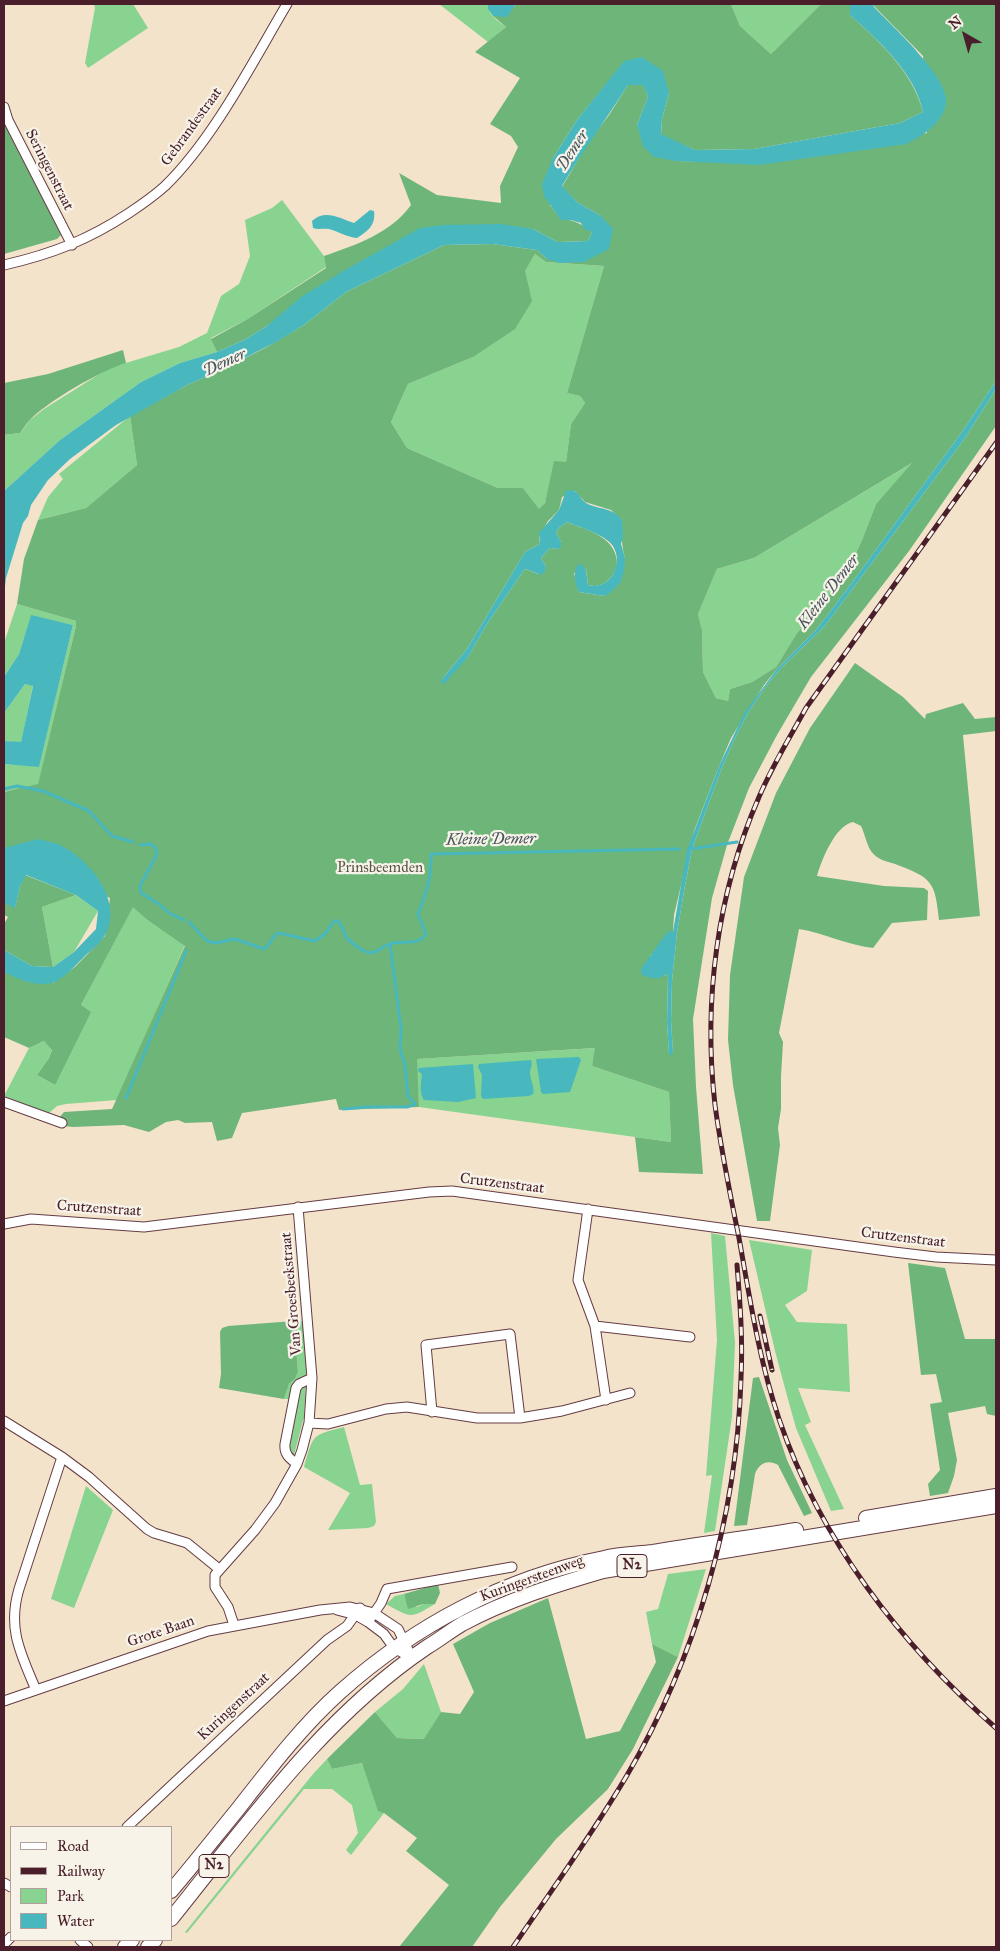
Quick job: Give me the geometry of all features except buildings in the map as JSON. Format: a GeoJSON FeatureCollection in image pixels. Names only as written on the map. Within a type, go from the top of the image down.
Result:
{"type":"FeatureCollection","features":[{"type":"Feature","properties":{"kind":"main road","name":"Kuringersteenweg"},"geometry":{"type":"LineString","coordinates":[[172,1890],[287,1747],[340,1692],[399,1644],[453,1612],[493,1593],[534,1577],[605,1558],[770,1534],[996,1496]]}},
{"type":"Feature","properties":{"kind":"main road","name":"Kuringersteenweg"},"geometry":{"type":"LineString","coordinates":[[172,1918],[299,1762],[356,1703],[412,1658],[461,1625],[505,1603],[555,1584],[604,1571],[996,1506]]}},
{"type":"Feature","properties":{"kind":"street","name":"Gebrandestraat"},"geometry":{"type":"LineString","coordinates":[[4,265],[72,245],[102,230],[142,205],[164,188],[206,137],[287,4]]}},
{"type":"Feature","properties":{"kind":"street","name":"Seringenstraat"},"geometry":{"type":"LineString","coordinates":[[4,107],[6,121],[72,245]]}},
{"type":"Feature","properties":{"kind":"street"},"geometry":{"type":"LineString","coordinates":[[4,1102],[62,1123]]}},
{"type":"Feature","properties":{"kind":"street","name":"Crutzenstraat"},"geometry":{"type":"LineString","coordinates":[[4,1223],[31,1219],[144,1227],[298,1207],[452,1191],[894,1252],[936,1257],[996,1260]]}},
{"type":"Feature","properties":{"kind":"street","name":"Van Groesbeekstraat"},"geometry":{"type":"LineString","coordinates":[[219,1569],[267,1515],[284,1489],[297,1464],[309,1423],[312,1378],[298,1207]]}},
{"type":"Feature","properties":{"kind":"street"},"geometry":{"type":"LineString","coordinates":[[588,1210],[578,1280],[596,1326],[606,1400]]}},
{"type":"Feature","properties":{"kind":"street"},"geometry":{"type":"LineString","coordinates":[[596,1326],[690,1337]]}},
{"type":"Feature","properties":{"kind":"street"},"geometry":{"type":"LineString","coordinates":[[432,1412],[426,1345],[510,1334],[520,1418]]}},
{"type":"Feature","properties":{"kind":"street"},"geometry":{"type":"LineString","coordinates":[[297,1464],[288,1457],[284,1450],[285,1444],[296,1388],[312,1378]]}},
{"type":"Feature","properties":{"kind":"street"},"geometry":{"type":"LineString","coordinates":[[309,1423],[328,1424],[386,1409],[406,1407],[477,1418],[520,1418],[562,1411],[630,1393]]}},
{"type":"Feature","properties":{"kind":"street"},"geometry":{"type":"LineString","coordinates":[[4,1422],[62,1457],[89,1477],[147,1529],[187,1543],[219,1569],[215,1575],[214,1583],[228,1607],[234,1625]]}},
{"type":"Feature","properties":{"kind":"street"},"geometry":{"type":"LineString","coordinates":[[36,1690],[15,1632],[13,1610],[62,1457]]}},
{"type":"Feature","properties":{"kind":"street"},"geometry":{"type":"LineString","coordinates":[[368,1622],[387,1589],[512,1567]]}},
{"type":"Feature","properties":{"kind":"street","name":"Grote Baan"},"geometry":{"type":"LineString","coordinates":[[4,1702],[201,1633],[234,1625],[350,1606],[368,1622],[399,1644],[412,1658]]}},
{"type":"Feature","properties":{"kind":"street","name":"Grote Baan"},"geometry":{"type":"LineString","coordinates":[[358,1612],[374,1613],[398,1629],[399,1644]]}},
{"type":"Feature","properties":{"kind":"street","name":"Kuringenstraat"},"geometry":{"type":"LineString","coordinates":[[128,1826],[327,1640],[348,1626],[358,1612]]}},
{"type":"Feature","properties":{"kind":"green space"},"geometry":{"type":"Polygon","coordinates":[[[94,4],[133,4],[148,28],[88,68],[85,63],[95,8],[94,4]]]}},
{"type":"Feature","properties":{"kind":"green space"},"geometry":{"type":"Polygon","coordinates":[[[439,4],[488,4],[492,15],[506,27],[488,42],[439,4]]]}},
{"type":"Feature","properties":{"kind":"green space"},"geometry":{"type":"Polygon","coordinates":[[[516,4],[731,4],[740,26],[771,54],[821,4],[850,4],[850,15],[884,47],[912,84],[923,112],[900,123],[754,149],[695,150],[661,135],[662,119],[669,93],[625,61],[577,120],[553,158],[550,205],[561,219],[578,223],[592,232],[588,241],[558,242],[533,229],[443,225],[246,339],[217,352],[211,339],[246,320],[326,268],[324,256],[372,237],[403,215],[411,205],[399,173],[437,195],[501,203],[500,186],[518,147],[511,136],[490,124],[520,78],[475,52],[506,27],[493,16],[514,7],[516,4]]]}},
{"type":"Feature","properties":{"kind":"green space"},"geometry":{"type":"Polygon","coordinates":[[[731,4],[821,4],[771,54],[740,26],[731,4]]]}},
{"type":"Feature","properties":{"kind":"green space","name":"Prinsbeemden"},"geometry":{"type":"Polygon","coordinates":[[[873,4],[996,4],[996,381],[964,429],[816,630],[777,669],[764,685],[731,738],[694,831],[674,915],[673,932],[650,956],[664,976],[668,974],[667,1023],[669,1053],[673,1052],[671,1021],[672,981],[677,933],[692,849],[721,770],[749,711],[783,666],[825,626],[965,438],[996,389],[996,426],[909,551],[811,677],[749,788],[727,845],[712,898],[693,1019],[703,1174],[639,1172],[635,1137],[671,1142],[669,1092],[592,1066],[595,1048],[417,1059],[419,1107],[339,1110],[336,1099],[242,1113],[232,1138],[217,1141],[212,1122],[185,1123],[178,1120],[166,1122],[149,1132],[124,1125],[73,1127],[53,1125],[64,1112],[112,1109],[185,946],[146,919],[133,907],[81,1005],[91,1012],[55,1085],[37,1075],[49,1058],[52,1050],[44,1041],[29,1048],[4,1037],[4,971],[53,983],[76,966],[105,936],[110,898],[4,853],[4,792],[38,784],[76,626],[76,621],[17,604],[24,559],[38,520],[86,508],[137,465],[130,416],[189,384],[265,348],[304,325],[346,292],[444,245],[492,244],[537,250],[547,259],[584,262],[601,216],[577,202],[562,187],[588,143],[628,85],[643,84],[648,97],[637,125],[676,161],[717,162],[927,133],[923,56],[873,4]],[[535,254],[525,271],[532,301],[515,329],[473,357],[408,384],[391,422],[407,448],[498,488],[523,488],[539,509],[545,503],[554,461],[566,462],[571,424],[585,403],[580,396],[567,393],[604,266],[546,262],[535,254]],[[912,463],[754,558],[717,569],[698,614],[702,630],[703,672],[716,698],[728,701],[730,689],[752,682],[776,667],[797,633],[846,575],[876,504],[912,463]],[[575,491],[562,497],[559,510],[548,521],[539,537],[540,544],[525,552],[467,649],[442,679],[468,657],[487,624],[524,570],[526,569],[538,574],[546,567],[541,558],[550,548],[559,549],[561,542],[556,533],[567,522],[601,536],[613,548],[617,566],[610,579],[606,582],[598,586],[588,585],[586,569],[574,573],[579,592],[604,596],[625,558],[622,544],[622,520],[611,510],[585,502],[575,491]]]}},
{"type":"Feature","properties":{"kind":"green space"},"geometry":{"type":"Polygon","coordinates":[[[4,126],[6,126],[61,235],[57,239],[4,254],[4,126]]]}},
{"type":"Feature","properties":{"kind":"green space"},"geometry":{"type":"Polygon","coordinates":[[[282,200],[324,256],[326,267],[246,320],[211,338],[217,352],[180,363],[141,382],[60,440],[4,491],[4,435],[20,433],[30,420],[44,409],[109,368],[179,347],[207,333],[221,296],[239,284],[250,256],[245,220],[272,208],[282,200]]]}},
{"type":"Feature","properties":{"kind":"green space"},"geometry":{"type":"Polygon","coordinates":[[[535,254],[546,262],[604,266],[567,393],[580,396],[585,403],[571,424],[566,462],[549,488],[545,503],[539,510],[523,488],[498,488],[407,448],[391,422],[408,384],[473,357],[535,254]]]}},
{"type":"Feature","properties":{"kind":"green space"},"geometry":{"type":"Polygon","coordinates":[[[123,350],[126,363],[103,372],[61,396],[37,413],[20,433],[4,435],[4,383],[48,374],[123,350]]]}},
{"type":"Feature","properties":{"kind":"green space"},"geometry":{"type":"Polygon","coordinates":[[[130,416],[137,465],[86,508],[38,520],[48,497],[63,479],[59,474],[130,416]]]}},
{"type":"Feature","properties":{"kind":"green space"},"geometry":{"type":"Polygon","coordinates":[[[914,462],[876,504],[846,575],[797,633],[776,667],[752,682],[730,689],[728,701],[716,698],[703,672],[702,630],[698,614],[717,569],[754,558],[914,462]]]}},
{"type":"Feature","properties":{"kind":"green space"},"geometry":{"type":"Polygon","coordinates":[[[17,604],[76,621],[76,626],[38,785],[4,792],[4,764],[39,766],[73,625],[31,616],[19,654],[4,677],[4,643],[17,604]]]}},
{"type":"Feature","properties":{"kind":"green space"},"geometry":{"type":"Polygon","coordinates":[[[855,663],[903,697],[925,719],[926,714],[963,703],[975,719],[996,717],[996,731],[963,735],[980,916],[939,920],[936,897],[929,883],[917,873],[881,859],[874,854],[869,847],[861,826],[853,822],[846,825],[835,836],[826,852],[817,876],[884,886],[924,888],[928,891],[927,920],[892,923],[873,948],[799,929],[779,1033],[783,1042],[781,1109],[778,1128],[780,1145],[770,1221],[757,1221],[733,1085],[728,1040],[730,975],[744,877],[776,793],[810,728],[855,663]]]}},
{"type":"Feature","properties":{"kind":"green space"},"geometry":{"type":"Polygon","coordinates":[[[25,684],[33,685],[21,743],[4,741],[4,713],[25,684]]]}},
{"type":"Feature","properties":{"kind":"green space"},"geometry":{"type":"Polygon","coordinates":[[[25,875],[76,895],[42,907],[53,967],[32,966],[4,950],[4,924],[8,917],[4,915],[4,903],[15,907],[25,875]]]}},
{"type":"Feature","properties":{"kind":"green space"},"geometry":{"type":"Polygon","coordinates":[[[76,895],[98,911],[74,952],[53,967],[42,907],[76,895]]]}},
{"type":"Feature","properties":{"kind":"green space"},"geometry":{"type":"Polygon","coordinates":[[[133,906],[146,919],[185,945],[117,1100],[66,1104],[57,1106],[48,1114],[4,1096],[29,1048],[44,1041],[52,1049],[49,1058],[37,1075],[55,1085],[81,1005],[133,906]]]}},
{"type":"Feature","properties":{"kind":"green space"},"geometry":{"type":"Polygon","coordinates":[[[596,1048],[592,1066],[669,1092],[671,1142],[419,1107],[416,1059],[596,1048]]]}},
{"type":"Feature","properties":{"kind":"green space"},"geometry":{"type":"Polygon","coordinates":[[[711,1233],[725,1236],[735,1342],[732,1417],[715,1531],[704,1533],[712,1475],[706,1476],[717,1340],[711,1233]]]}},
{"type":"Feature","properties":{"kind":"green space"},"geometry":{"type":"Polygon","coordinates":[[[749,1240],[812,1250],[807,1291],[785,1305],[797,1322],[847,1324],[850,1392],[798,1388],[811,1422],[805,1425],[844,1509],[831,1511],[796,1428],[775,1351],[749,1240]]]}},
{"type":"Feature","properties":{"kind":"green space"},"geometry":{"type":"Polygon","coordinates":[[[908,1263],[945,1268],[965,1339],[996,1339],[996,1416],[987,1414],[985,1406],[948,1413],[957,1460],[954,1476],[948,1493],[930,1496],[928,1484],[940,1470],[930,1404],[942,1402],[936,1374],[921,1375],[908,1263]]]}},
{"type":"Feature","properties":{"kind":"green space"},"geometry":{"type":"Polygon","coordinates":[[[294,1321],[301,1321],[304,1326],[307,1373],[292,1399],[284,1399],[289,1384],[295,1379],[298,1372],[294,1321]]]}},
{"type":"Feature","properties":{"kind":"green space"},"geometry":{"type":"Polygon","coordinates":[[[294,1321],[298,1372],[295,1379],[289,1384],[284,1399],[219,1388],[221,1374],[220,1332],[222,1328],[294,1321]]]}},
{"type":"Feature","properties":{"kind":"green space"},"geometry":{"type":"Polygon","coordinates":[[[759,1377],[787,1460],[812,1513],[804,1516],[778,1465],[767,1462],[759,1467],[755,1474],[747,1525],[734,1526],[753,1378],[759,1377]]]}},
{"type":"Feature","properties":{"kind":"green space"},"geometry":{"type":"Polygon","coordinates":[[[306,1385],[304,1417],[294,1455],[289,1454],[288,1451],[301,1386],[306,1385]]]}},
{"type":"Feature","properties":{"kind":"green space"},"geometry":{"type":"Polygon","coordinates":[[[344,1427],[360,1485],[372,1484],[376,1522],[374,1526],[368,1528],[328,1530],[350,1493],[304,1467],[309,1448],[315,1438],[325,1432],[344,1427]]]}},
{"type":"Feature","properties":{"kind":"green space"},"geometry":{"type":"Polygon","coordinates":[[[86,1486],[113,1510],[74,1608],[51,1599],[86,1486]]]}},
{"type":"Feature","properties":{"kind":"green space"},"geometry":{"type":"Polygon","coordinates":[[[706,1569],[678,1657],[652,1644],[646,1612],[658,1609],[668,1574],[706,1569]]]}},
{"type":"Feature","properties":{"kind":"green space"},"geometry":{"type":"Polygon","coordinates":[[[438,1584],[440,1593],[435,1604],[423,1604],[408,1609],[404,1594],[438,1584]]]}},
{"type":"Feature","properties":{"kind":"green space"},"geometry":{"type":"Polygon","coordinates":[[[404,1594],[417,1607],[423,1604],[435,1604],[411,1615],[386,1604],[395,1596],[404,1594]]]}},
{"type":"Feature","properties":{"kind":"green space"},"geometry":{"type":"Polygon","coordinates":[[[548,1598],[586,1739],[620,1731],[656,1662],[652,1644],[678,1657],[633,1749],[608,1789],[556,1839],[500,1907],[472,1947],[399,1947],[449,1885],[406,1851],[417,1838],[384,1813],[378,1811],[362,1763],[332,1769],[327,1759],[375,1712],[397,1738],[424,1739],[441,1712],[460,1714],[474,1692],[453,1644],[490,1623],[548,1598]]]}},
{"type":"Feature","properties":{"kind":"green space"},"geometry":{"type":"Polygon","coordinates":[[[424,1664],[441,1712],[425,1739],[397,1738],[375,1712],[403,1689],[424,1664]]]}},
{"type":"Feature","properties":{"kind":"green space"},"geometry":{"type":"Polygon","coordinates":[[[327,1759],[332,1769],[362,1763],[384,1813],[351,1855],[346,1850],[358,1833],[352,1805],[332,1789],[304,1789],[187,1933],[185,1932],[313,1774],[327,1759]]]}},
{"type":"Feature","properties":{"kind":"water"},"geometry":{"type":"Polygon","coordinates":[[[488,4],[516,4],[507,17],[493,16],[488,9],[488,4]]]}},
{"type":"Feature","properties":{"kind":"water","name":"Demer"},"geometry":{"type":"Polygon","coordinates":[[[850,4],[873,4],[930,67],[939,81],[945,93],[946,104],[936,123],[925,133],[907,144],[759,165],[676,161],[654,157],[643,146],[637,125],[648,97],[643,85],[628,85],[562,186],[577,202],[601,216],[613,229],[609,249],[584,262],[560,263],[547,259],[537,250],[492,244],[444,245],[346,292],[304,325],[276,342],[189,384],[116,425],[70,459],[48,480],[31,505],[28,516],[23,523],[6,578],[4,595],[4,491],[60,440],[141,382],[180,363],[217,352],[246,339],[267,326],[301,297],[420,228],[443,225],[501,224],[533,229],[558,242],[588,241],[592,232],[584,229],[581,223],[561,220],[544,196],[542,184],[553,158],[577,120],[624,61],[642,57],[663,71],[669,93],[662,119],[661,134],[695,150],[754,149],[900,123],[923,112],[919,98],[904,71],[884,47],[850,15],[850,4]]]}},
{"type":"Feature","properties":{"kind":"water"},"geometry":{"type":"Polygon","coordinates":[[[370,210],[374,211],[374,220],[368,230],[357,238],[329,229],[313,228],[312,221],[317,217],[327,215],[354,223],[370,210]]]}},
{"type":"Feature","properties":{"kind":"water"},"geometry":{"type":"Polygon","coordinates":[[[996,381],[996,389],[965,438],[825,626],[783,666],[767,685],[749,711],[735,738],[692,849],[677,933],[672,981],[671,1021],[673,1052],[671,1056],[669,1053],[667,1023],[668,974],[653,978],[642,975],[641,969],[665,935],[669,931],[673,932],[687,850],[720,764],[745,712],[777,669],[816,630],[848,588],[964,429],[996,381]]]}},
{"type":"Feature","properties":{"kind":"water"},"geometry":{"type":"Polygon","coordinates":[[[566,491],[576,492],[586,503],[610,511],[622,520],[623,537],[621,544],[625,558],[624,572],[620,583],[604,596],[579,592],[575,581],[575,570],[579,564],[586,570],[588,585],[596,586],[603,584],[616,568],[616,553],[613,546],[605,538],[567,522],[556,533],[561,542],[561,547],[559,549],[550,548],[541,558],[546,567],[545,571],[541,575],[526,569],[524,570],[487,624],[468,657],[444,684],[441,683],[442,679],[467,649],[525,552],[540,544],[539,533],[559,510],[566,491]]]}},
{"type":"Feature","properties":{"kind":"water"},"geometry":{"type":"Polygon","coordinates":[[[31,615],[73,625],[39,767],[4,764],[4,741],[21,742],[33,686],[25,684],[4,713],[4,677],[19,654],[31,615]]]}},
{"type":"Feature","properties":{"kind":"water"},"geometry":{"type":"Polygon","coordinates":[[[38,839],[60,845],[82,861],[101,883],[110,909],[110,922],[101,941],[64,976],[56,982],[46,984],[27,982],[4,972],[4,950],[32,966],[53,967],[74,952],[96,929],[98,911],[76,895],[26,875],[20,886],[15,908],[4,903],[4,848],[38,839]]]}},
{"type":"Feature","properties":{"kind":"water"},"geometry":{"type":"Polygon","coordinates":[[[579,1057],[581,1060],[570,1092],[543,1094],[541,1092],[536,1059],[579,1057]]]}},
{"type":"Feature","properties":{"kind":"water"},"geometry":{"type":"Polygon","coordinates":[[[531,1060],[530,1073],[533,1094],[529,1096],[483,1099],[481,1096],[482,1075],[478,1067],[479,1064],[531,1060]]]}},
{"type":"Feature","properties":{"kind":"water"},"geometry":{"type":"Polygon","coordinates":[[[473,1064],[476,1098],[458,1102],[424,1100],[421,1091],[422,1074],[418,1071],[419,1068],[473,1064]]]}},
{"type":"Feature","properties":{"kind":"waterway","name":"Kleine Demer"},"geometry":{"type":"LineString","coordinates":[[4,789],[17,786],[43,791],[89,811],[112,836],[133,842]]}},
{"type":"Feature","properties":{"kind":"waterway"},"geometry":{"type":"LineString","coordinates":[[691,849],[737,842]]}},
{"type":"Feature","properties":{"kind":"waterway","name":"Kleine Demer"},"geometry":{"type":"LineString","coordinates":[[140,845],[150,844],[155,847],[157,854],[140,886],[141,893],[159,904],[169,913],[184,920]]}},
{"type":"Feature","properties":{"kind":"waterway","name":"Kleine Demer"},"geometry":{"type":"LineString","coordinates":[[189,922],[207,941],[216,943],[235,939],[264,949],[274,936],[279,933],[315,941],[326,933],[334,921],[338,921],[350,941],[362,950],[373,953],[392,943],[418,941],[426,934],[418,914],[428,885],[431,870],[431,854],[679,849]]}},
{"type":"Feature","properties":{"kind":"waterway"},"geometry":{"type":"LineString","coordinates":[[343,1109],[407,1107],[415,1104],[408,1096],[405,1065],[400,1049],[401,1029],[390,944]]}},
{"type":"Feature","properties":{"kind":"waterway"},"geometry":{"type":"LineString","coordinates":[[126,1098],[186,951]]}},
{"type":"Feature","properties":{"kind":"railway"},"geometry":{"type":"LineString","coordinates":[[996,443],[806,708],[770,774],[745,834],[723,909],[717,948],[711,1026],[717,1122],[756,1329],[772,1397],[796,1464],[817,1507],[867,1588],[896,1626],[928,1662],[996,1728]]}},
{"type":"Feature","properties":{"kind":"railway"},"geometry":{"type":"LineString","coordinates":[[513,1947],[585,1842],[626,1777],[651,1731],[673,1684],[692,1635],[708,1585],[721,1534],[738,1430],[742,1350],[737,1265]]}},
{"type":"Feature","properties":{"kind":"railway"},"geometry":{"type":"LineString","coordinates":[[760,1316],[772,1370]]}}]}
